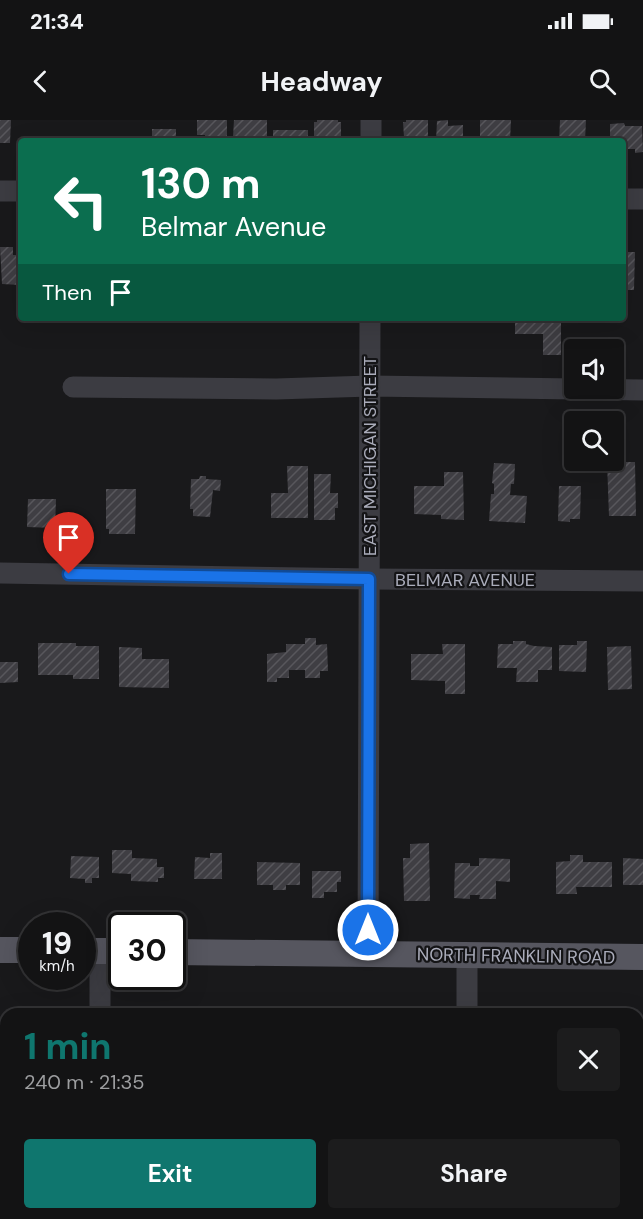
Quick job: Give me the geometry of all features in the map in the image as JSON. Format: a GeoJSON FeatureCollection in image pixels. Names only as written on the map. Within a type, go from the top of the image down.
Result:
{"type":"FeatureCollection","features":[{"type":"Feature","properties":{"kind":"main road"},"geometry":{"type":"LineString","coordinates":[[0,950],[18,950]]}},
{"type":"Feature","properties":{"kind":"main road","name":"NORTH FRANKLIN ROAD"},"geometry":{"type":"LineString","coordinates":[[186,952],[643,957]]}},
{"type":"Feature","properties":{"kind":"street"},"geometry":{"type":"LineString","coordinates":[[371,120],[371,138]]}},
{"type":"Feature","properties":{"kind":"street"},"geometry":{"type":"LineString","coordinates":[[0,191],[18,191]]}},
{"type":"Feature","properties":{"kind":"street"},"geometry":{"type":"LineString","coordinates":[[626,199],[643,199]]}},
{"type":"Feature","properties":{"kind":"street","name":"EAST MICHIGAN STREET"},"geometry":{"type":"LineString","coordinates":[[368,954],[370,321]]}},
{"type":"Feature","properties":{"kind":"street"},"geometry":{"type":"LineString","coordinates":[[73,387],[276,389],[370,386],[643,390]]}},
{"type":"Feature","properties":{"kind":"street","name":"BELMAR AVENUE"},"geometry":{"type":"LineString","coordinates":[[0,573],[369,579],[643,580]]}},
{"type":"Feature","properties":{"kind":"street"},"geometry":{"type":"LineString","coordinates":[[99,1008],[102,951]]}},
{"type":"Feature","properties":{"kind":"street"},"geometry":{"type":"LineString","coordinates":[[467,955],[467,1008]]}},
{"type":"Feature","properties":{"kind":"building"},"geometry":{"type":"Polygon","coordinates":[[[0,120],[11,120],[10,143],[0,143],[0,120]]]}},
{"type":"Feature","properties":{"kind":"building"},"geometry":{"type":"Polygon","coordinates":[[[197,120],[227,120],[227,137],[197,135],[197,120]]]}},
{"type":"Feature","properties":{"kind":"building"},"geometry":{"type":"Polygon","coordinates":[[[234,120],[267,120],[267,137],[233,137],[234,120]]]}},
{"type":"Feature","properties":{"kind":"building"},"geometry":{"type":"Polygon","coordinates":[[[317,120],[338,120],[341,122],[341,138],[314,138],[314,122],[317,120]]]}},
{"type":"Feature","properties":{"kind":"building"},"geometry":{"type":"Polygon","coordinates":[[[406,120],[428,120],[428,138],[404,137],[403,122],[406,120]]]}},
{"type":"Feature","properties":{"kind":"building"},"geometry":{"type":"Polygon","coordinates":[[[448,120],[448,126],[463,125],[463,138],[436,138],[437,121],[448,120]]]}},
{"type":"Feature","properties":{"kind":"building"},"geometry":{"type":"Polygon","coordinates":[[[480,120],[511,120],[510,138],[480,138],[480,120]]]}},
{"type":"Feature","properties":{"kind":"building"},"geometry":{"type":"Polygon","coordinates":[[[560,120],[586,120],[585,138],[559,138],[560,120]]]}},
{"type":"Feature","properties":{"kind":"building"},"geometry":{"type":"Polygon","coordinates":[[[624,123],[625,126],[642,126],[643,152],[635,153],[635,149],[626,149],[626,138],[610,138],[610,124],[624,123]]]}},
{"type":"Feature","properties":{"kind":"building"},"geometry":{"type":"Polygon","coordinates":[[[152,129],[176,129],[176,138],[152,138],[152,129]]]}},
{"type":"Feature","properties":{"kind":"building"},"geometry":{"type":"Polygon","coordinates":[[[273,130],[308,130],[308,138],[273,138],[273,130]]]}},
{"type":"Feature","properties":{"kind":"building"},"geometry":{"type":"Polygon","coordinates":[[[0,247],[13,247],[13,255],[18,255],[18,285],[2,284],[0,247]]]}},
{"type":"Feature","properties":{"kind":"building"},"geometry":{"type":"Polygon","coordinates":[[[626,252],[635,252],[634,290],[626,290],[626,252]]]}},
{"type":"Feature","properties":{"kind":"building"},"geometry":{"type":"Polygon","coordinates":[[[515,321],[561,321],[561,355],[543,355],[543,334],[515,334],[515,321]]]}},
{"type":"Feature","properties":{"kind":"building"},"geometry":{"type":"Polygon","coordinates":[[[624,462],[635,462],[636,516],[609,516],[607,471],[624,471],[624,462]]]}},
{"type":"Feature","properties":{"kind":"building"},"geometry":{"type":"Polygon","coordinates":[[[494,463],[515,464],[514,484],[511,484],[510,495],[527,496],[525,523],[489,521],[491,494],[494,494],[492,483],[494,463]]]}},
{"type":"Feature","properties":{"kind":"building"},"geometry":{"type":"Polygon","coordinates":[[[287,466],[308,466],[308,518],[271,518],[271,493],[288,493],[287,466]]]}},
{"type":"Feature","properties":{"kind":"building"},"geometry":{"type":"Polygon","coordinates":[[[444,472],[463,472],[464,520],[441,519],[441,515],[414,514],[414,486],[444,486],[444,472]]]}},
{"type":"Feature","properties":{"kind":"building"},"geometry":{"type":"Polygon","coordinates":[[[314,474],[331,474],[330,493],[338,493],[335,520],[314,520],[314,474]]]}},
{"type":"Feature","properties":{"kind":"building"},"geometry":{"type":"Polygon","coordinates":[[[200,476],[206,476],[206,479],[221,480],[220,491],[213,490],[210,517],[193,516],[193,509],[190,509],[191,479],[199,479],[200,476]]]}},
{"type":"Feature","properties":{"kind":"building"},"geometry":{"type":"Polygon","coordinates":[[[559,486],[581,486],[580,519],[570,519],[570,522],[558,521],[559,486]]]}},
{"type":"Feature","properties":{"kind":"building"},"geometry":{"type":"Polygon","coordinates":[[[106,489],[136,489],[135,534],[109,534],[109,529],[106,529],[106,489]]]}},
{"type":"Feature","properties":{"kind":"building"},"geometry":{"type":"Polygon","coordinates":[[[28,499],[56,499],[55,528],[27,527],[28,499]]]}},
{"type":"Feature","properties":{"kind":"building"},"geometry":{"type":"Polygon","coordinates":[[[305,638],[316,638],[316,645],[327,644],[328,671],[320,671],[320,678],[305,678],[305,670],[289,670],[289,678],[277,678],[277,682],[267,682],[267,654],[286,652],[286,644],[305,644],[305,638]]]}},
{"type":"Feature","properties":{"kind":"building"},"geometry":{"type":"Polygon","coordinates":[[[513,641],[526,641],[526,644],[534,646],[552,647],[552,670],[538,670],[538,682],[516,682],[517,668],[497,668],[498,644],[513,644],[513,641]]]}},
{"type":"Feature","properties":{"kind":"building"},"geometry":{"type":"Polygon","coordinates":[[[577,641],[587,641],[586,672],[559,671],[559,645],[577,645],[577,641]]]}},
{"type":"Feature","properties":{"kind":"building"},"geometry":{"type":"Polygon","coordinates":[[[38,643],[76,643],[76,646],[99,646],[99,679],[73,679],[73,675],[38,675],[38,643]]]}},
{"type":"Feature","properties":{"kind":"building"},"geometry":{"type":"Polygon","coordinates":[[[442,644],[465,644],[465,694],[445,694],[445,681],[411,680],[411,654],[443,654],[442,644]]]}},
{"type":"Feature","properties":{"kind":"building"},"geometry":{"type":"Polygon","coordinates":[[[631,646],[632,689],[608,690],[607,647],[631,646]]]}},
{"type":"Feature","properties":{"kind":"building"},"geometry":{"type":"Polygon","coordinates":[[[119,647],[142,648],[142,659],[169,659],[169,688],[119,687],[119,647]]]}},
{"type":"Feature","properties":{"kind":"building"},"geometry":{"type":"Polygon","coordinates":[[[0,662],[18,662],[18,682],[0,683],[0,662]]]}},
{"type":"Feature","properties":{"kind":"building"},"geometry":{"type":"Polygon","coordinates":[[[429,843],[430,901],[404,901],[403,858],[410,858],[410,844],[429,843]]]}},
{"type":"Feature","properties":{"kind":"building"},"geometry":{"type":"Polygon","coordinates":[[[112,850],[132,850],[132,858],[157,859],[157,867],[164,867],[164,878],[158,878],[158,882],[131,881],[131,874],[112,873],[112,850]]]}},
{"type":"Feature","properties":{"kind":"building"},"geometry":{"type":"Polygon","coordinates":[[[210,853],[222,853],[222,879],[194,879],[195,857],[210,858],[210,853]]]}},
{"type":"Feature","properties":{"kind":"building"},"geometry":{"type":"Polygon","coordinates":[[[570,855],[583,855],[583,862],[612,862],[612,887],[576,887],[577,894],[556,894],[556,862],[570,861],[570,855]]]}},
{"type":"Feature","properties":{"kind":"building"},"geometry":{"type":"Polygon","coordinates":[[[71,856],[99,857],[99,878],[92,878],[92,883],[85,883],[85,879],[70,878],[71,856]]]}},
{"type":"Feature","properties":{"kind":"building"},"geometry":{"type":"Polygon","coordinates":[[[479,858],[510,859],[510,882],[496,881],[496,899],[479,899],[480,895],[470,895],[470,899],[454,898],[455,863],[470,863],[470,866],[479,866],[479,858]]]}},
{"type":"Feature","properties":{"kind":"building"},"geometry":{"type":"Polygon","coordinates":[[[623,858],[643,859],[643,885],[623,885],[623,858]]]}},
{"type":"Feature","properties":{"kind":"building"},"geometry":{"type":"Polygon","coordinates":[[[257,862],[300,863],[300,885],[286,885],[286,890],[273,890],[273,885],[257,885],[257,862]]]}},
{"type":"Feature","properties":{"kind":"building"},"geometry":{"type":"Polygon","coordinates":[[[312,871],[341,871],[341,882],[337,882],[337,892],[324,892],[324,898],[312,898],[312,871]]]}},
{"type":"Feature","properties":{"kind":"route"},"geometry":{"type":"LineString","coordinates":[[69,574],[369,579],[368,930]]}}]}
